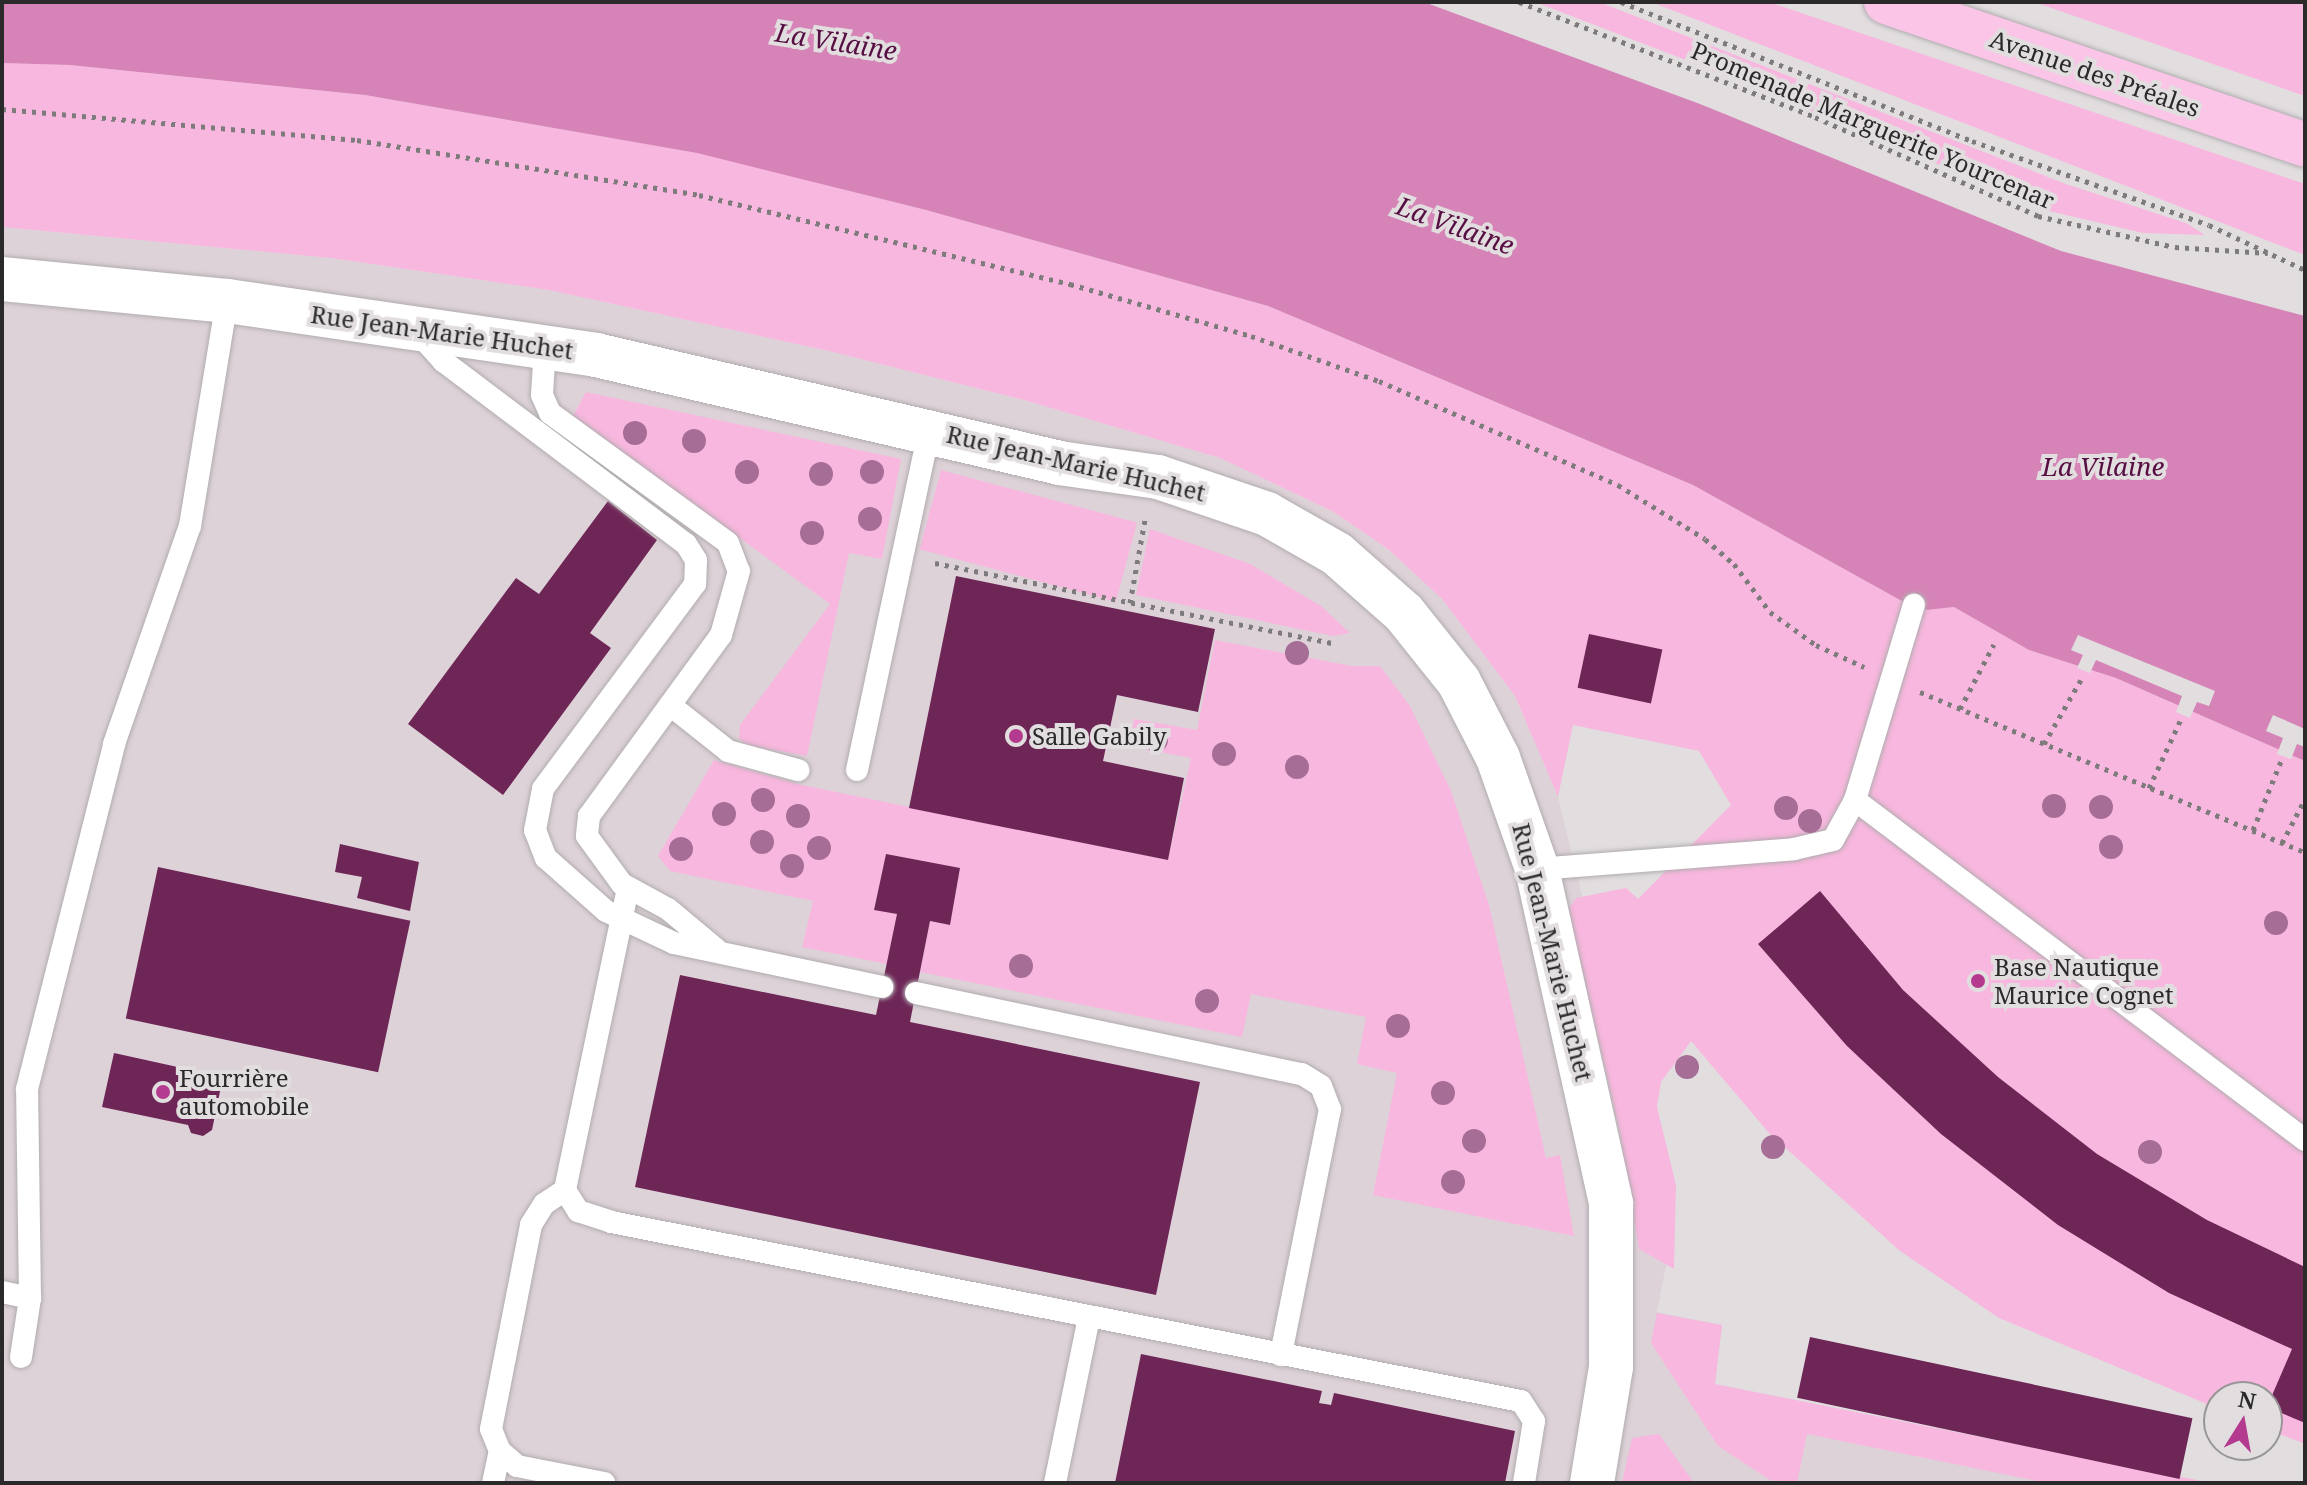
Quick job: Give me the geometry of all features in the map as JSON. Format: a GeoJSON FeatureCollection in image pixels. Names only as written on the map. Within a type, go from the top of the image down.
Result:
{"type":"FeatureCollection","features":[{"type":"Feature","properties":{"kind":"main road","name":"Avenue des Préales"},"geometry":{"type":"LineString","coordinates":[[1886,2],[2305,145]]}},
{"type":"Feature","properties":{"kind":"street","name":"Rue Jean-Marie Huchet"},"geometry":{"type":"LineString","coordinates":[[2,279],[227,301],[545,346],[929,430],[1059,463],[1158,477],[1231,499],[1306,534],[1347,561],[1404,613],[1459,682],[1478,715],[1537,869],[1611,1204],[1611,1367],[1592,1483]]}},
{"type":"Feature","properties":{"kind":"lane"},"geometry":{"type":"LineString","coordinates":[[21,1357],[30,1298],[27,1089],[114,744],[190,526],[227,301]]}},
{"type":"Feature","properties":{"kind":"lane"},"geometry":{"type":"LineString","coordinates":[[411,327],[443,361],[686,544],[696,560],[695,584],[543,789],[535,830],[546,858],[606,911],[674,943],[882,987]]}},
{"type":"Feature","properties":{"kind":"lane"},"geometry":{"type":"LineString","coordinates":[[545,346],[542,395],[550,413],[728,543],[739,571],[721,635],[589,816],[587,836],[628,888],[668,909],[720,953]]}},
{"type":"Feature","properties":{"kind":"lane"},"geometry":{"type":"LineString","coordinates":[[857,770],[929,430]]}},
{"type":"Feature","properties":{"kind":"lane"},"geometry":{"type":"LineString","coordinates":[[1537,869],[1794,849],[1833,840],[1855,800],[1894,681],[1914,605]]}},
{"type":"Feature","properties":{"kind":"lane"},"geometry":{"type":"LineString","coordinates":[[670,705],[728,751],[798,770]]}},
{"type":"Feature","properties":{"kind":"lane"},"geometry":{"type":"LineString","coordinates":[[1855,800],[2305,1140]]}},
{"type":"Feature","properties":{"kind":"lane"},"geometry":{"type":"LineString","coordinates":[[628,888],[565,1190],[578,1211],[611,1222],[1521,1401],[1534,1421],[1524,1483]]}},
{"type":"Feature","properties":{"kind":"lane"},"geometry":{"type":"LineString","coordinates":[[916,993],[1302,1074],[1321,1086],[1330,1109],[1281,1355]]}},
{"type":"Feature","properties":{"kind":"lane"},"geometry":{"type":"LineString","coordinates":[[565,1190],[544,1204],[531,1225],[491,1429],[500,1451],[517,1466],[604,1483]]}},
{"type":"Feature","properties":{"kind":"lane"},"geometry":{"type":"LineString","coordinates":[[2,1292],[30,1298]]}},
{"type":"Feature","properties":{"kind":"lane"},"geometry":{"type":"LineString","coordinates":[[1055,1483],[1089,1318]]}},
{"type":"Feature","properties":{"kind":"lane"},"geometry":{"type":"LineString","coordinates":[[493,1483],[500,1451]]}},
{"type":"Feature","properties":{"kind":"path","name":"Promenade Marguerite Yourcenar"},"geometry":{"type":"LineString","coordinates":[[1519,2],[1815,117],[2038,216],[2175,247],[2268,253]]}},
{"type":"Feature","properties":{"kind":"path"},"geometry":{"type":"LineString","coordinates":[[1621,2],[2002,152],[2209,225],[2305,270]]}},
{"type":"Feature","properties":{"kind":"path"},"geometry":{"type":"LineString","coordinates":[[2,109],[357,140],[699,195],[1070,284],[1251,336],[1379,381],[1618,485],[1705,539],[1734,564],[1770,612],[1816,645],[1960,709],[2305,852]]}},
{"type":"Feature","properties":{"kind":"path"},"geometry":{"type":"LineString","coordinates":[[1130,603],[1158,477]]}},
{"type":"Feature","properties":{"kind":"path"},"geometry":{"type":"LineString","coordinates":[[903,557],[1332,643]]}},
{"type":"Feature","properties":{"kind":"path"},"geometry":{"type":"LineString","coordinates":[[1960,709],[1994,644]]}},
{"type":"Feature","properties":{"kind":"path"},"geometry":{"type":"LineString","coordinates":[[2044,744],[2082,678]]}},
{"type":"Feature","properties":{"kind":"path"},"geometry":{"type":"LineString","coordinates":[[2149,788],[2181,719]]}},
{"type":"Feature","properties":{"kind":"path"},"geometry":{"type":"LineString","coordinates":[[2253,830],[2281,761]]}},
{"type":"Feature","properties":{"kind":"path"},"geometry":{"type":"LineString","coordinates":[[2282,843],[2305,799]]}},
{"type":"Feature","properties":{"kind":"shaded area"},"geometry":{"type":"Polygon","coordinates":[[[1535,2],[1599,2],[2066,184],[2186,223],[2205,235],[2143,233],[2049,211],[1735,79],[1535,2]]]}},
{"type":"Feature","properties":{"kind":"shaded area"},"geometry":{"type":"Polygon","coordinates":[[[1651,2],[1769,2],[2305,184],[2305,255],[1651,2]]]}},
{"type":"Feature","properties":{"kind":"shaded area"},"geometry":{"type":"Polygon","coordinates":[[[2034,2],[2305,2],[2305,96],[2034,2]]]}},
{"type":"Feature","properties":{"kind":"shaded area"},"geometry":{"type":"Polygon","coordinates":[[[2,63],[70,65],[365,95],[698,153],[926,210],[1268,306],[1693,485],[1900,600],[1927,610],[1954,607],[2029,650],[2116,678],[2305,761],[2305,1444],[2283,1435],[2283,1381],[2203,1381],[2203,1402],[1999,1318],[1900,1251],[1769,1133],[1691,1041],[1661,1082],[1657,1107],[1676,1185],[1674,1269],[1639,1249],[1619,1129],[1568,910],[1576,898],[1626,888],[1638,899],[1731,805],[1699,751],[1573,725],[1558,797],[1515,696],[1442,599],[1388,549],[1332,511],[1220,458],[1024,400],[829,351],[549,290],[331,258],[2,227],[2,63]]]}},
{"type":"Feature","properties":{"kind":"shaded area"},"geometry":{"type":"Polygon","coordinates":[[[2,227],[331,258],[549,290],[829,351],[1024,400],[1220,458],[1332,511],[1388,549],[1442,599],[1515,696],[1558,797],[1662,1224],[1666,1266],[1657,1312],[1722,1325],[1715,1384],[2211,1483],[2,1483],[2,227]]]}},
{"type":"Feature","properties":{"kind":"shaded area"},"geometry":{"type":"Polygon","coordinates":[[[586,392],[901,459],[882,559],[849,553],[807,756],[746,745],[739,738],[740,725],[830,604],[573,416],[586,392]]]}},
{"type":"Feature","properties":{"kind":"shaded area"},"geometry":{"type":"Polygon","coordinates":[[[941,470],[1137,523],[1116,602],[920,549],[941,470]]]}},
{"type":"Feature","properties":{"kind":"shaded area"},"geometry":{"type":"Polygon","coordinates":[[[1150,529],[1250,564],[1321,606],[1350,633],[1333,636],[1136,595],[1150,529]]]}},
{"type":"Feature","properties":{"kind":"shaded area"},"geometry":{"type":"Polygon","coordinates":[[[1215,640],[1352,666],[1380,666],[1410,706],[1451,791],[1489,905],[1546,1158],[1560,1155],[1574,1236],[1373,1195],[1397,1073],[1357,1064],[1366,1017],[1251,994],[1242,1037],[920,972],[930,921],[950,925],[960,869],[886,854],[874,909],[897,914],[887,964],[802,947],[813,901],[670,871],[658,856],[714,760],[802,785],[1168,860],[1191,758],[1129,746],[1134,719],[1197,730],[1215,640]]]}},
{"type":"Feature","properties":{"kind":"shaded area"},"geometry":{"type":"Polygon","coordinates":[[[1657,1313],[1722,1325],[1715,1384],[2211,1483],[2047,1483],[1807,1434],[1797,1483],[1770,1480],[1718,1446],[1651,1343],[1657,1313]]]}},
{"type":"Feature","properties":{"kind":"shaded area"},"geometry":{"type":"Polygon","coordinates":[[[1659,1434],[1694,1483],[1622,1483],[1632,1438],[1659,1434]]]}},
{"type":"Feature","properties":{"kind":"water","name":"La Vilaine"},"geometry":{"type":"Polygon","coordinates":[[[2,2],[1424,2],[1700,104],[2061,251],[2305,316],[2305,761],[2116,678],[2029,650],[1954,607],[1927,610],[1900,600],[1693,485],[1268,306],[926,210],[697,153],[365,95],[70,65],[2,63],[2,2]]]}},
{"type":"Feature","properties":{"kind":"pier"},"geometry":{"type":"Polygon","coordinates":[[[2078,635],[2215,691],[2209,706],[2197,702],[2190,718],[2176,712],[2182,696],[2096,660],[2090,673],[2077,668],[2083,655],[2071,650],[2078,635]]]}},
{"type":"Feature","properties":{"kind":"pier"},"geometry":{"type":"Polygon","coordinates":[[[2273,715],[2305,729],[2305,747],[2297,744],[2291,759],[2277,754],[2283,738],[2266,731],[2273,715]]]}},
{"type":"Feature","properties":{"kind":"building"},"geometry":{"type":"Polygon","coordinates":[[[608,501],[657,540],[590,633],[611,648],[503,795],[408,724],[516,578],[539,594],[608,501]]]}},
{"type":"Feature","properties":{"kind":"building","name":"Salle Gabily"},"geometry":{"type":"Polygon","coordinates":[[[956,576],[1215,629],[1198,712],[1117,695],[1103,761],[1184,778],[1168,860],[909,808],[956,576]]]}},
{"type":"Feature","properties":{"kind":"building"},"geometry":{"type":"Polygon","coordinates":[[[1589,634],[1662,650],[1651,703],[1578,688],[1589,634]]]}},
{"type":"Feature","properties":{"kind":"building"},"geometry":{"type":"Polygon","coordinates":[[[340,844],[419,862],[410,911],[357,898],[362,877],[335,872],[340,844]]]}},
{"type":"Feature","properties":{"kind":"building"},"geometry":{"type":"Polygon","coordinates":[[[886,854],[960,868],[950,925],[930,921],[910,1022],[1200,1082],[1156,1295],[635,1187],[680,975],[876,1015],[897,914],[874,910],[886,854]]]}},
{"type":"Feature","properties":{"kind":"building"},"geometry":{"type":"Polygon","coordinates":[[[158,867],[410,921],[378,1072],[126,1019],[158,867]]]}},
{"type":"Feature","properties":{"kind":"building"},"geometry":{"type":"Polygon","coordinates":[[[1820,891],[1903,990],[1998,1077],[2097,1154],[2207,1220],[2305,1267],[2305,1423],[2283,1414],[2283,1381],[2278,1381],[2292,1349],[2169,1293],[2058,1225],[1941,1134],[1847,1046],[1758,944],[1820,891]]]}},
{"type":"Feature","properties":{"kind":"building","name":"Fourrière automobile"},"geometry":{"type":"Polygon","coordinates":[[[114,1053],[223,1077],[212,1130],[203,1136],[191,1133],[188,1125],[102,1107],[114,1053]]]}},
{"type":"Feature","properties":{"kind":"building"},"geometry":{"type":"Polygon","coordinates":[[[1810,1337],[2192,1418],[2180,1479],[1797,1398],[1810,1337]]]}},
{"type":"Feature","properties":{"kind":"building"},"geometry":{"type":"Polygon","coordinates":[[[1141,1354],[1322,1391],[1319,1403],[1331,1405],[1334,1393],[1515,1431],[1505,1483],[1115,1483],[1141,1354]]]}},
{"type":"Feature","properties":{"kind":"place","name":"Salle Gabily"},"geometry":{"type":"Point","coordinates":[1016,736]}},
{"type":"Feature","properties":{"kind":"place","name":"Base Nautique Maurice Cognet"},"geometry":{"type":"Point","coordinates":[1978,981]}},
{"type":"Feature","properties":{"kind":"place","name":"Fourrière automobile"},"geometry":{"type":"Point","coordinates":[163,1092]}}]}
